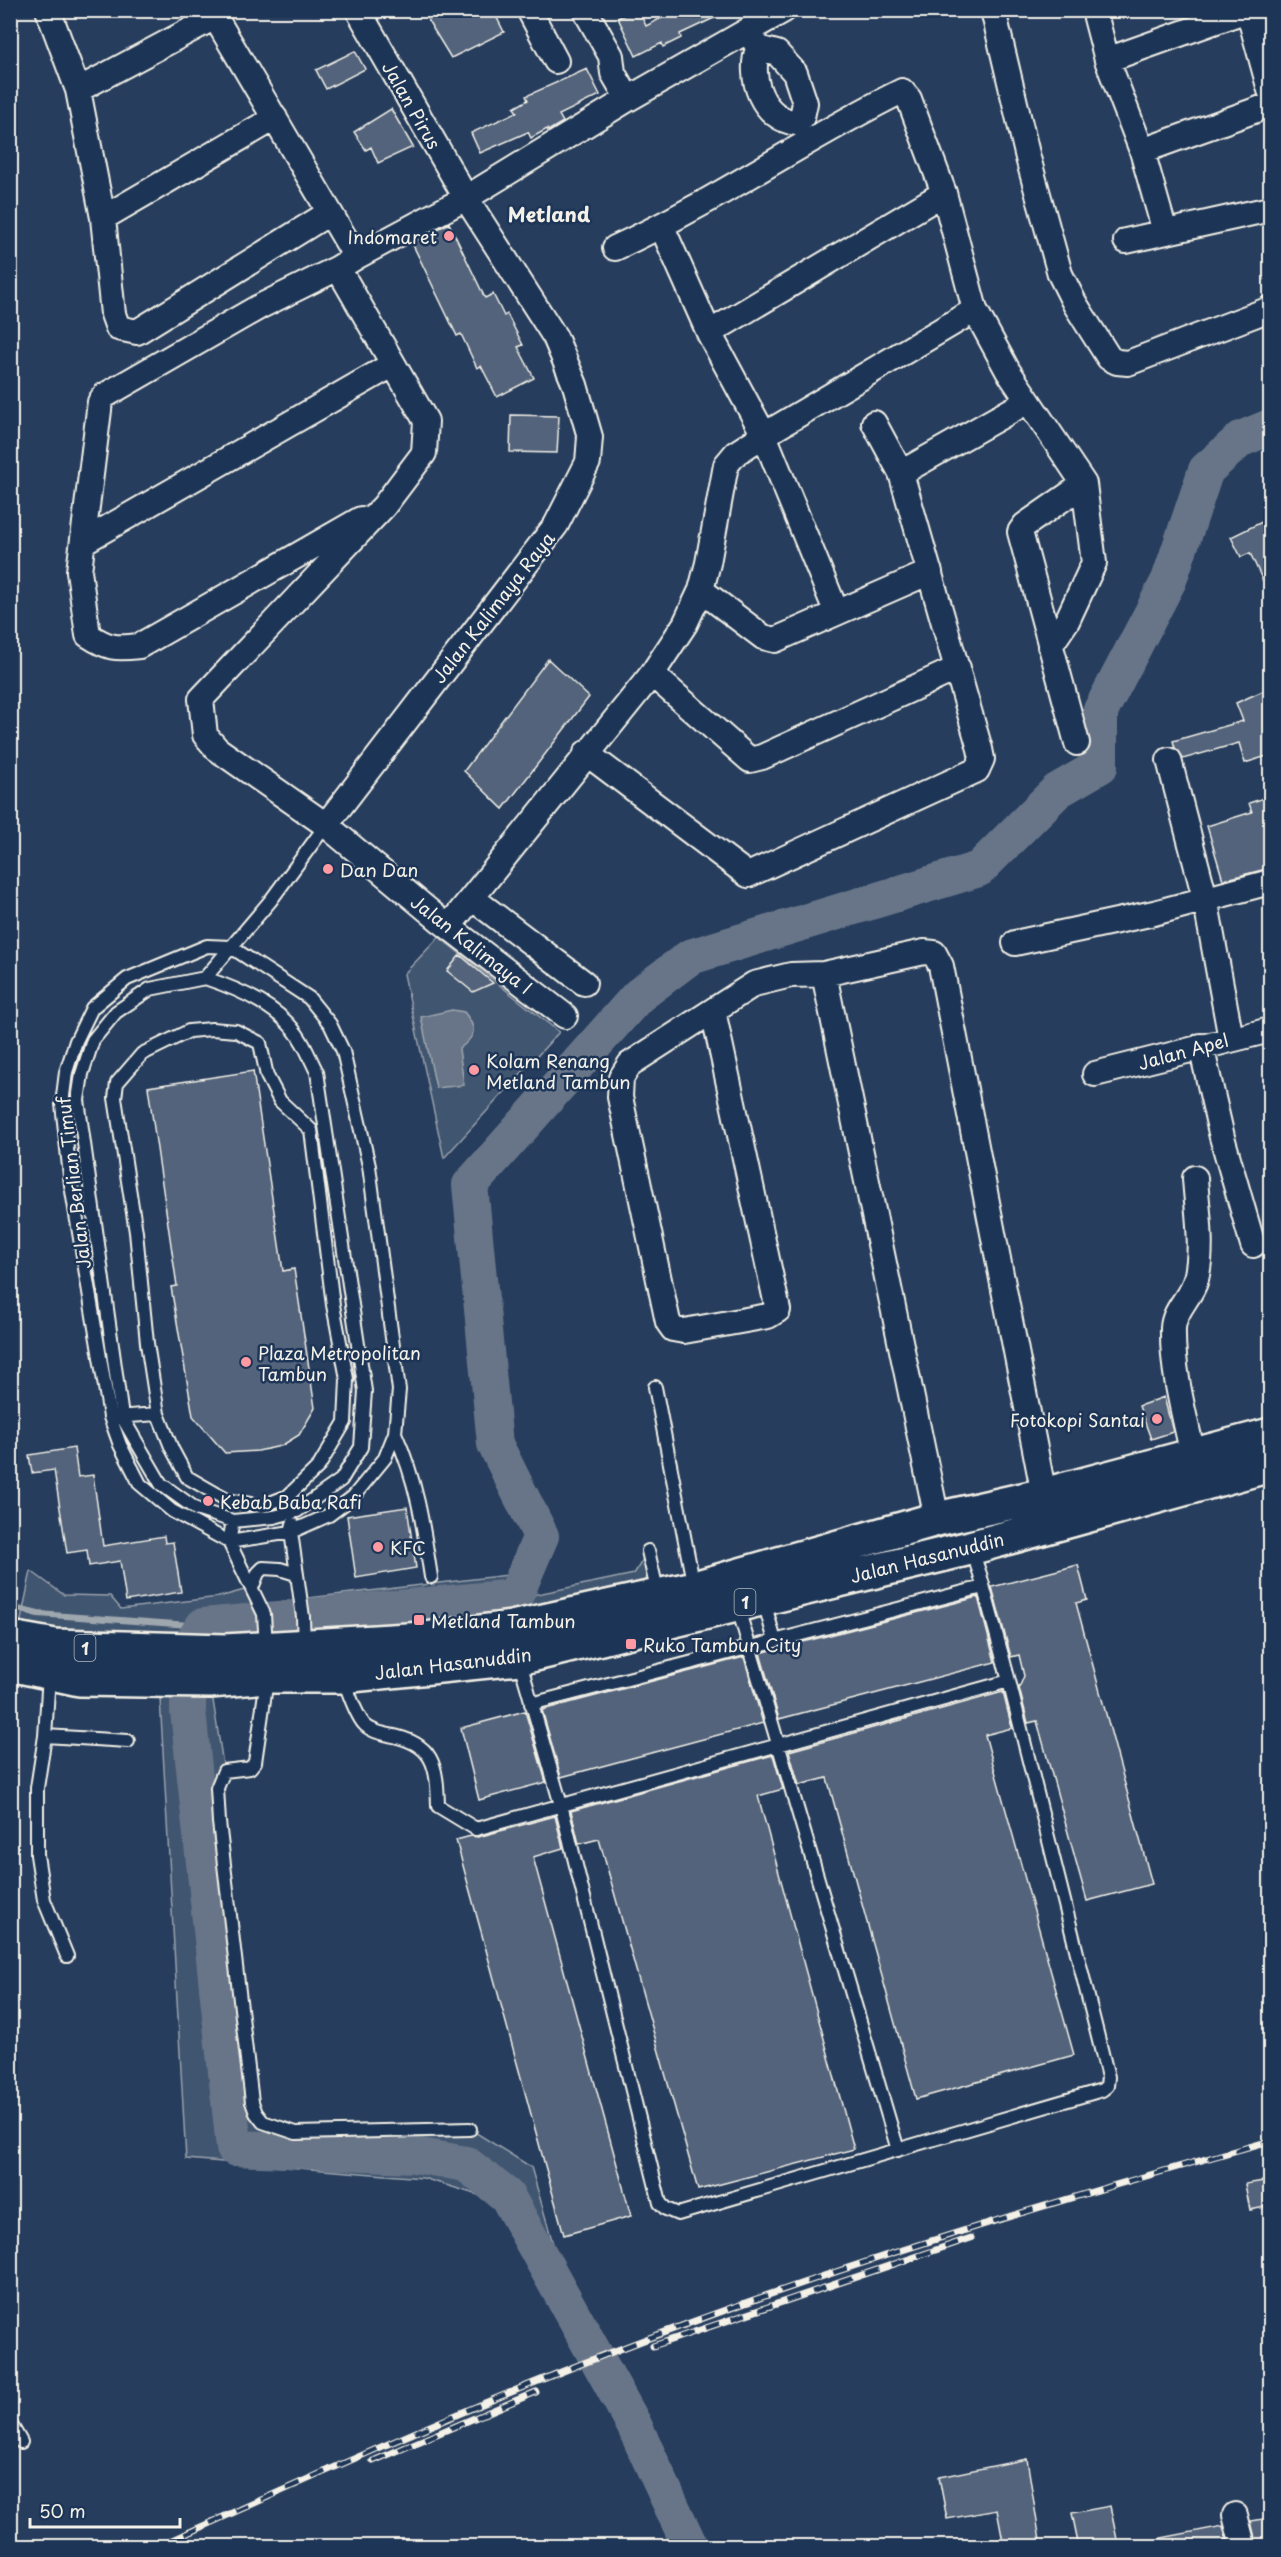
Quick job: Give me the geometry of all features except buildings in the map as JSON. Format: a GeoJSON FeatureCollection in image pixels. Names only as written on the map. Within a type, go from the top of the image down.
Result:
{"type":"FeatureCollection","features":[{"type":"Feature","properties":{"kind":"highway","name":"Jalan Hasanuddin"},"geometry":{"type":"LineString","coordinates":[[10,1664],[79,1679],[225,1651],[266,1658],[304,1655],[511,1628],[694,1588],[935,1509],[1044,1495],[1270,1436]]}},
{"type":"Feature","properties":{"kind":"highway","name":"Jalan Hasanuddin"},"geometry":{"type":"LineString","coordinates":[[304,1655],[342,1676],[519,1658],[750,1601],[975,1561],[1270,1465]]}},
{"type":"Feature","properties":{"kind":"highway","name":"Jalan Hasanuddin"},"geometry":{"type":"LineString","coordinates":[[10,1638],[160,1665],[210,1681],[266,1658]]}},
{"type":"Feature","properties":{"kind":"street"},"geometry":{"type":"LineString","coordinates":[[48,10],[78,90],[103,218],[113,314],[118,328],[137,332],[328,213]]}},
{"type":"Feature","properties":{"kind":"street","name":"Jalan Pirus"},"geometry":{"type":"LineString","coordinates":[[358,10],[466,198]]}},
{"type":"Feature","properties":{"kind":"street"},"geometry":{"type":"LineString","coordinates":[[529,10],[556,61]]}},
{"type":"Feature","properties":{"kind":"street"},"geometry":{"type":"LineString","coordinates":[[567,10],[597,63],[613,73]]}},
{"type":"Feature","properties":{"kind":"street"},"geometry":{"type":"LineString","coordinates":[[585,10],[611,56],[613,73],[628,99]]}},
{"type":"Feature","properties":{"kind":"street"},"geometry":{"type":"LineString","coordinates":[[384,506],[139,646],[116,649],[103,645],[88,635],[78,571],[100,402],[104,396],[259,307],[347,263],[466,198],[628,99],[754,39],[784,10]]}},
{"type":"Feature","properties":{"kind":"street"},"geometry":{"type":"LineString","coordinates":[[993,10],[1028,158],[1060,274],[1075,304],[1109,358],[1117,362],[1128,363],[1270,309]]}},
{"type":"Feature","properties":{"kind":"street"},"geometry":{"type":"LineString","coordinates":[[1094,10],[1107,60],[1142,150],[1165,232]]}},
{"type":"Feature","properties":{"kind":"street"},"geometry":{"type":"LineString","coordinates":[[1107,60],[1248,10],[1270,90]]}},
{"type":"Feature","properties":{"kind":"street"},"geometry":{"type":"LineString","coordinates":[[78,90],[213,14]]}},
{"type":"Feature","properties":{"kind":"street","name":"Jalan Kalimaya I"},"geometry":{"type":"LineString","coordinates":[[213,14],[328,213],[347,263],[392,365],[426,421],[424,453],[384,506],[201,699],[205,735],[217,749],[326,825],[448,926],[565,1016]]}},
{"type":"Feature","properties":{"kind":"street"},"geometry":{"type":"LineString","coordinates":[[754,39],[777,52],[795,73],[806,103],[802,117],[802,132]]}},
{"type":"Feature","properties":{"kind":"street"},"geometry":{"type":"LineString","coordinates":[[754,39],[754,75],[763,100],[786,122],[802,132]]}},
{"type":"Feature","properties":{"kind":"street"},"geometry":{"type":"LineString","coordinates":[[615,248],[662,226],[802,132],[902,91],[909,99],[944,193],[975,310],[991,342],[1084,484],[1094,563],[1067,621],[1050,646]]}},
{"type":"Feature","properties":{"kind":"street"},"geometry":{"type":"LineString","coordinates":[[1142,150],[1270,105]]}},
{"type":"Feature","properties":{"kind":"street"},"geometry":{"type":"LineString","coordinates":[[103,218],[275,118]]}},
{"type":"Feature","properties":{"kind":"street"},"geometry":{"type":"LineString","coordinates":[[709,333],[944,193]]}},
{"type":"Feature","properties":{"kind":"street","name":"Jalan Kalimaya Raya"},"geometry":{"type":"LineString","coordinates":[[326,825],[556,525],[588,462],[590,437],[585,412],[555,337],[466,198]]}},
{"type":"Feature","properties":{"kind":"street"},"geometry":{"type":"LineString","coordinates":[[1126,241],[1270,209]]}},
{"type":"Feature","properties":{"kind":"street"},"geometry":{"type":"LineString","coordinates":[[662,226],[709,333],[764,435],[836,612]]}},
{"type":"Feature","properties":{"kind":"street"},"geometry":{"type":"LineString","coordinates":[[448,926],[652,674],[686,624],[701,590],[708,563],[726,465],[736,453],[975,310]]}},
{"type":"Feature","properties":{"kind":"street"},"geometry":{"type":"LineString","coordinates":[[83,542],[392,365]]}},
{"type":"Feature","properties":{"kind":"street"},"geometry":{"type":"LineString","coordinates":[[901,473],[1028,401]]}},
{"type":"Feature","properties":{"kind":"street"},"geometry":{"type":"LineString","coordinates":[[586,753],[742,873],[748,875],[977,770],[982,759],[981,749],[901,473],[874,423]]}},
{"type":"Feature","properties":{"kind":"street"},"geometry":{"type":"LineString","coordinates":[[1077,743],[1020,532],[1025,525],[1084,484]]}},
{"type":"Feature","properties":{"kind":"street"},"geometry":{"type":"LineString","coordinates":[[701,590],[768,639],[775,640],[930,572]]}},
{"type":"Feature","properties":{"kind":"street"},"geometry":{"type":"LineString","coordinates":[[652,674],[750,760],[762,757],[958,668]]}},
{"type":"Feature","properties":{"kind":"street"},"geometry":{"type":"LineString","coordinates":[[1170,760],[1204,898],[1230,1039]]}},
{"type":"Feature","properties":{"kind":"street"},"geometry":{"type":"LineString","coordinates":[[1015,943],[1154,913],[1270,882]]}},
{"type":"Feature","properties":{"kind":"street"},"geometry":{"type":"LineString","coordinates":[[472,898],[584,983]]}},
{"type":"Feature","properties":{"kind":"street"},"geometry":{"type":"LineString","coordinates":[[712,1011],[778,1310],[768,1316],[684,1331],[673,1329],[668,1322],[620,1097],[621,1078],[630,1064],[712,1011],[754,984],[791,975],[824,974],[924,952],[934,953],[941,966],[1044,1495]]}},
{"type":"Feature","properties":{"kind":"street"},"geometry":{"type":"LineString","coordinates":[[824,974],[935,1509]]}},
{"type":"Feature","properties":{"kind":"street","name":"Jalan Apel"},"geometry":{"type":"LineString","coordinates":[[1095,1074],[1270,1030]]}},
{"type":"Feature","properties":{"kind":"street"},"geometry":{"type":"LineString","coordinates":[[1201,1046],[1222,1137],[1253,1245]]}},
{"type":"Feature","properties":{"kind":"street"},"geometry":{"type":"LineString","coordinates":[[1193,1455],[1178,1385],[1173,1326],[1181,1305],[1196,1281],[1200,1250],[1196,1178]]}},
{"type":"Feature","properties":{"kind":"street"},"geometry":{"type":"LineString","coordinates":[[1235,2515],[1243,2547]]}},
{"type":"Feature","properties":{"kind":"lane","name":"Jalan Kalimaya Raya"},"geometry":{"type":"LineString","coordinates":[[205,978],[271,900],[326,825]]}},
{"type":"Feature","properties":{"kind":"lane"},"geometry":{"type":"LineString","coordinates":[[229,1542],[291,1532],[329,1515],[353,1497],[385,1458],[395,1433],[399,1390],[370,1177],[343,1052],[330,1024],[309,999],[231,947],[207,946],[127,979],[92,1008],[76,1041],[66,1072],[62,1104],[71,1185],[120,1445],[140,1484],[172,1511],[229,1542],[264,1614],[266,1658],[255,1762],[250,1768],[224,1770],[217,1788],[241,2023],[252,2102],[263,2122],[296,2133],[470,2129]]}},
{"type":"Feature","properties":{"kind":"lane","name":"Jalan Berlian Timuf"},"geometry":{"type":"LineString","coordinates":[[205,978],[233,987],[278,1014],[301,1040],[316,1072],[364,1391],[361,1447],[341,1480],[297,1511],[274,1517],[233,1521],[196,1509],[161,1484],[116,1417],[78,1100],[82,1074],[93,1040],[116,1012],[150,989],[205,978]]}},
{"type":"Feature","properties":{"kind":"lane"},"geometry":{"type":"LineString","coordinates":[[212,1029],[236,1031],[260,1043],[267,1076],[280,1101],[311,1130],[333,1305],[347,1379],[345,1422],[319,1466],[288,1496],[262,1506],[227,1500],[187,1477],[172,1449],[158,1414],[147,1343],[136,1232],[115,1098],[117,1083],[142,1054],[189,1031],[212,1029]]}},
{"type":"Feature","properties":{"kind":"lane"},"geometry":{"type":"LineString","coordinates":[[655,1387],[694,1588]]}},
{"type":"Feature","properties":{"kind":"lane"},"geometry":{"type":"LineString","coordinates":[[116,1417],[158,1414]]}},
{"type":"Feature","properties":{"kind":"lane"},"geometry":{"type":"LineString","coordinates":[[395,1433],[409,1463],[416,1488],[431,1577]]}},
{"type":"Feature","properties":{"kind":"lane"},"geometry":{"type":"LineString","coordinates":[[297,1511],[291,1532],[303,1613],[304,1655]]}},
{"type":"Feature","properties":{"kind":"lane"},"geometry":{"type":"LineString","coordinates":[[229,1542],[233,1521]]}},
{"type":"Feature","properties":{"kind":"lane"},"geometry":{"type":"LineString","coordinates":[[648,1551],[659,1596]]}},
{"type":"Feature","properties":{"kind":"lane"},"geometry":{"type":"LineString","coordinates":[[519,1658],[561,1805],[660,2204],[678,2214],[1102,2090],[1107,2086],[1108,2077],[1010,1681],[975,1561]]}},
{"type":"Feature","properties":{"kind":"lane"},"geometry":{"type":"LineString","coordinates":[[252,1588],[258,1573],[263,1568],[280,1569],[296,1574]]}},
{"type":"Feature","properties":{"kind":"lane"},"geometry":{"type":"LineString","coordinates":[[531,1704],[983,1587]]}},
{"type":"Feature","properties":{"kind":"lane"},"geometry":{"type":"LineString","coordinates":[[750,1601],[775,1641]]}},
{"type":"Feature","properties":{"kind":"lane"},"geometry":{"type":"LineString","coordinates":[[750,1601],[748,1648],[898,2150]]}},
{"type":"Feature","properties":{"kind":"lane"},"geometry":{"type":"LineString","coordinates":[[49,1674],[45,1736],[37,1796],[38,1867],[44,1900],[67,1956]]}},
{"type":"Feature","properties":{"kind":"lane"},"geometry":{"type":"LineString","coordinates":[[342,1676],[364,1724],[379,1733],[410,1738],[419,1745],[426,1752],[435,1771],[438,1806],[476,1829],[1010,1681]]}},
{"type":"Feature","properties":{"kind":"lane"},"geometry":{"type":"LineString","coordinates":[[45,1736],[128,1741]]}},
{"type":"Feature","properties":{"kind":"lane"},"geometry":{"type":"LineString","coordinates":[[10,2423],[21,2442]]}},
{"type":"Feature","properties":{"kind":"shaded area","name":"Kolam Renang Metland Tambun"},"geometry":{"type":"Polygon","coordinates":[[[439,937],[559,1032],[444,1158],[404,974],[439,937]]]}},
{"type":"Feature","properties":{"kind":"shaded area"},"geometry":{"type":"Polygon","coordinates":[[[452,1010],[464,1012],[473,1028],[472,1036],[459,1049],[464,1085],[436,1088],[421,1017],[452,1010]]]}},
{"type":"Feature","properties":{"kind":"shaded area"},"geometry":{"type":"Polygon","coordinates":[[[1193,1455],[970,1548],[304,1675],[300,1599],[525,1573],[533,1595],[634,1574],[648,1551],[659,1596],[1193,1455]]]}},
{"type":"Feature","properties":{"kind":"shaded area"},"geometry":{"type":"Polygon","coordinates":[[[31,1571],[64,1595],[110,1596],[121,1609],[219,1597],[252,1588],[264,1614],[265,1649],[17,1639],[31,1571]]]}},
{"type":"Feature","properties":{"kind":"shaded area"},"geometry":{"type":"Polygon","coordinates":[[[159,1680],[210,1681],[224,1771],[217,1788],[252,2102],[276,2127],[470,2129],[531,2167],[556,2254],[606,2354],[582,2364],[491,2199],[423,2178],[186,2159],[159,1680]]]}},
{"type":"Feature","properties":{"kind":"waterway"},"geometry":{"type":"LineString","coordinates":[[690,2546],[634,2425],[507,2196],[466,2164],[415,2155],[234,2148],[188,1711],[189,1648],[203,1626],[515,1597],[541,1536],[495,1444],[470,1185],[638,996],[690,957],[979,869],[1057,791],[1100,766],[1100,712],[1169,580],[1206,470],[1241,439],[1270,427]]}},
{"type":"Feature","properties":{"kind":"waterway"},"geometry":{"type":"LineString","coordinates":[[10,1607],[38,1614],[203,1626]]}},
{"type":"Feature","properties":{"kind":"railway"},"geometry":{"type":"LineString","coordinates":[[159,2546],[438,2423],[550,2376],[689,2323],[936,2239],[1270,2141]]}},
{"type":"Feature","properties":{"kind":"railway"},"geometry":{"type":"LineString","coordinates":[[653,2346],[971,2238]]}},
{"type":"Feature","properties":{"kind":"railway"},"geometry":{"type":"LineString","coordinates":[[373,2461],[536,2392]]}},
{"type":"Feature","properties":{"kind":"place","name":"Indomaret"},"geometry":{"type":"Point","coordinates":[449,236]}},
{"type":"Feature","properties":{"kind":"place","name":"Dan Dan"},"geometry":{"type":"Point","coordinates":[328,869]}},
{"type":"Feature","properties":{"kind":"place","name":"Kolam Renang Metland Tambun"},"geometry":{"type":"Point","coordinates":[474,1070]}},
{"type":"Feature","properties":{"kind":"place","name":"Plaza Metropolitan Tambun"},"geometry":{"type":"Point","coordinates":[246,1362]}},
{"type":"Feature","properties":{"kind":"place","name":"Fotokopi Santai"},"geometry":{"type":"Point","coordinates":[1157,1419]}},
{"type":"Feature","properties":{"kind":"place","name":"Kebab Baba Rafi"},"geometry":{"type":"Point","coordinates":[208,1501]}},
{"type":"Feature","properties":{"kind":"place","name":"KFC"},"geometry":{"type":"Point","coordinates":[378,1547]}},
{"type":"Feature","properties":{"kind":"place","name":"Metland Tambun"},"geometry":{"type":"Point","coordinates":[419,1620]}},
{"type":"Feature","properties":{"kind":"place","name":"Ruko Tambun City"},"geometry":{"type":"Point","coordinates":[631,1644]}},
{"type":"Feature","properties":{"kind":"district","name":"Metland"},"geometry":{"type":"Point","coordinates":[549,214]}}]}
